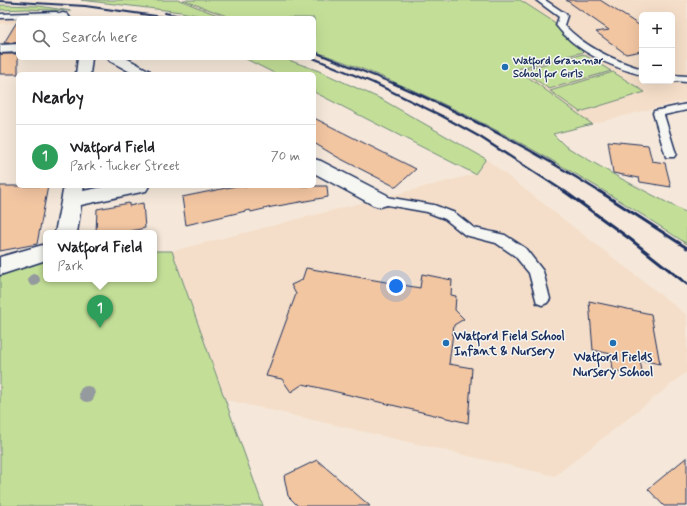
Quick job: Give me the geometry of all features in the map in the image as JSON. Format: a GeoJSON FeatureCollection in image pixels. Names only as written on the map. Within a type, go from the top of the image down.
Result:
{"type":"FeatureCollection","features":[{"type":"Feature","properties":{"kind":"street"},"geometry":{"type":"LineString","coordinates":[[0,49],[16,48]]}},
{"type":"Feature","properties":{"kind":"street"},"geometry":{"type":"LineString","coordinates":[[83,72],[85,60]]}},
{"type":"Feature","properties":{"kind":"street"},"geometry":{"type":"LineString","coordinates":[[119,60],[141,72]]}},
{"type":"Feature","properties":{"kind":"street"},"geometry":{"type":"LineString","coordinates":[[316,166],[380,200]]}},
{"type":"Feature","properties":{"kind":"street"},"geometry":{"type":"LineString","coordinates":[[67,230],[73,193],[120,188]]}},
{"type":"Feature","properties":{"kind":"street"},"geometry":{"type":"LineString","coordinates":[[0,266],[43,253]]}},
{"type":"Feature","properties":{"kind":"lane"},"geometry":{"type":"LineString","coordinates":[[540,0],[563,16],[560,25],[588,49],[639,71]]}},
{"type":"Feature","properties":{"kind":"lane"},"geometry":{"type":"LineString","coordinates":[[0,16],[56,14],[61,16]]}},
{"type":"Feature","properties":{"kind":"lane"},"geometry":{"type":"LineString","coordinates":[[675,78],[687,79]]}},
{"type":"Feature","properties":{"kind":"lane"},"geometry":{"type":"LineString","coordinates":[[670,154],[658,113],[687,107]]}},
{"type":"Feature","properties":{"kind":"lane"},"geometry":{"type":"LineString","coordinates":[[380,200],[436,211],[450,216],[458,224],[470,232],[500,239],[520,252],[536,271],[542,299]]}},
{"type":"Feature","properties":{"kind":"shaded area","name":"Watford Grammar School for Girls"},"geometry":{"type":"Polygon","coordinates":[[[179,0],[687,0],[687,100],[552,134],[316,49],[316,16],[220,16],[179,0]]]}},
{"type":"Feature","properties":{"kind":"shaded area"},"geometry":{"type":"Polygon","coordinates":[[[50,11],[48,16],[16,16],[16,23],[0,24],[0,14],[50,11]]]}},
{"type":"Feature","properties":{"kind":"shaded area","name":"Watford Field School Infant & Nursery"},"geometry":{"type":"Polygon","coordinates":[[[486,159],[687,315],[687,372],[555,476],[226,400],[172,251],[475,174],[486,159]]]}},
{"type":"Feature","properties":{"kind":"green space"},"geometry":{"type":"Polygon","coordinates":[[[81,0],[179,0],[220,16],[201,16],[181,12],[81,0]]]}},
{"type":"Feature","properties":{"kind":"green space","name":"Watford Grammar School for Girls"},"geometry":{"type":"Polygon","coordinates":[[[183,0],[520,0],[554,22],[583,52],[517,69],[592,124],[553,134],[565,146],[618,177],[687,213],[687,244],[598,187],[553,161],[460,112],[363,69],[316,52],[316,16],[227,16],[183,0]]]}},
{"type":"Feature","properties":{"kind":"green space"},"geometry":{"type":"Polygon","coordinates":[[[0,5],[39,6],[71,11],[27,9],[0,10],[0,5]]]}},
{"type":"Feature","properties":{"kind":"green space"},"geometry":{"type":"Polygon","coordinates":[[[583,54],[611,71],[549,89],[522,70],[583,54]]]}},
{"type":"Feature","properties":{"kind":"green space"},"geometry":{"type":"Polygon","coordinates":[[[248,60],[289,60],[319,71],[381,99],[486,159],[475,174],[316,93],[316,72],[272,72],[248,60]]]}},
{"type":"Feature","properties":{"kind":"green space"},"geometry":{"type":"Polygon","coordinates":[[[613,72],[645,92],[580,112],[550,91],[613,72]]]}},
{"type":"Feature","properties":{"kind":"green space"},"geometry":{"type":"Polygon","coordinates":[[[157,251],[172,251],[263,506],[0,506],[0,257],[43,252],[43,282],[157,282],[157,251]]]}},
{"type":"Feature","properties":{"kind":"building"},"geometry":{"type":"Polygon","coordinates":[[[566,0],[600,0],[639,25],[639,52],[626,54],[596,32],[609,30],[566,0]]]}},
{"type":"Feature","properties":{"kind":"building"},"geometry":{"type":"Polygon","coordinates":[[[16,23],[16,43],[4,43],[16,23]]]}},
{"type":"Feature","properties":{"kind":"building"},"geometry":{"type":"Polygon","coordinates":[[[0,54],[16,54],[16,60],[18,60],[18,72],[16,72],[16,74],[0,74],[0,54]]]}},
{"type":"Feature","properties":{"kind":"building"},"geometry":{"type":"Polygon","coordinates":[[[316,119],[416,169],[396,187],[339,158],[316,144],[316,119]]]}},
{"type":"Feature","properties":{"kind":"building"},"geometry":{"type":"Polygon","coordinates":[[[608,141],[648,145],[652,161],[665,163],[671,187],[640,182],[639,178],[613,173],[608,141]]]}},
{"type":"Feature","properties":{"kind":"building"},"geometry":{"type":"Polygon","coordinates":[[[0,186],[16,186],[16,188],[48,188],[37,244],[0,251],[0,186]]]}},
{"type":"Feature","properties":{"kind":"building"},"geometry":{"type":"Polygon","coordinates":[[[316,186],[327,186],[328,197],[251,212],[250,210],[186,225],[182,197],[226,188],[316,188],[316,186]]]}},
{"type":"Feature","properties":{"kind":"building"},"geometry":{"type":"Polygon","coordinates":[[[129,203],[129,206],[143,203],[145,228],[136,230],[96,230],[97,209],[129,203]]]}},
{"type":"Feature","properties":{"kind":"building"},"geometry":{"type":"Polygon","coordinates":[[[306,268],[420,288],[422,274],[452,280],[451,295],[456,296],[455,310],[464,319],[454,325],[449,364],[472,368],[468,423],[303,384],[291,392],[282,379],[266,376],[296,294],[291,285],[302,280],[306,268]]]}},
{"type":"Feature","properties":{"kind":"building"},"geometry":{"type":"Polygon","coordinates":[[[589,301],[651,314],[660,364],[640,360],[643,377],[613,370],[611,354],[593,350],[589,301]]]}},
{"type":"Feature","properties":{"kind":"building"},"geometry":{"type":"Polygon","coordinates":[[[687,457],[687,506],[664,506],[648,489],[687,457]]]}},
{"type":"Feature","properties":{"kind":"building"},"geometry":{"type":"Polygon","coordinates":[[[317,460],[370,506],[298,506],[288,496],[284,476],[317,460]]]}},
{"type":"Feature","properties":{"kind":"railway"},"geometry":{"type":"LineString","coordinates":[[0,1],[85,6],[156,16]]}},
{"type":"Feature","properties":{"kind":"railway"},"geometry":{"type":"LineString","coordinates":[[165,13],[181,16]]}},
{"type":"Feature","properties":{"kind":"railway"},"geometry":{"type":"LineString","coordinates":[[316,53],[395,84]]}},
{"type":"Feature","properties":{"kind":"railway"},"geometry":{"type":"LineString","coordinates":[[316,59],[376,84]]}},
{"type":"Feature","properties":{"kind":"railway"},"geometry":{"type":"LineString","coordinates":[[374,83],[442,116],[480,137],[565,192]]}},
{"type":"Feature","properties":{"kind":"railway"},"geometry":{"type":"LineString","coordinates":[[393,83],[498,133],[600,192]]}},
{"type":"Feature","properties":{"kind":"railway"},"geometry":{"type":"LineString","coordinates":[[564,191],[630,239],[687,284]]}},
{"type":"Feature","properties":{"kind":"railway"},"geometry":{"type":"LineString","coordinates":[[599,191],[687,248]]}},
{"type":"Feature","properties":{"kind":"place","name":"Watford Grammar School for Girls"},"geometry":{"type":"Point","coordinates":[505,67]}},
{"type":"Feature","properties":{"kind":"place","name":"Watford Field"},"geometry":{"type":"Point","coordinates":[100,328]}},
{"type":"Feature","properties":{"kind":"place","name":"Watford Field School Infant & Nursery"},"geometry":{"type":"Point","coordinates":[446,343]}},
{"type":"Feature","properties":{"kind":"place","name":"Watford Fields Nursery School"},"geometry":{"type":"Point","coordinates":[613,343]}}]}
